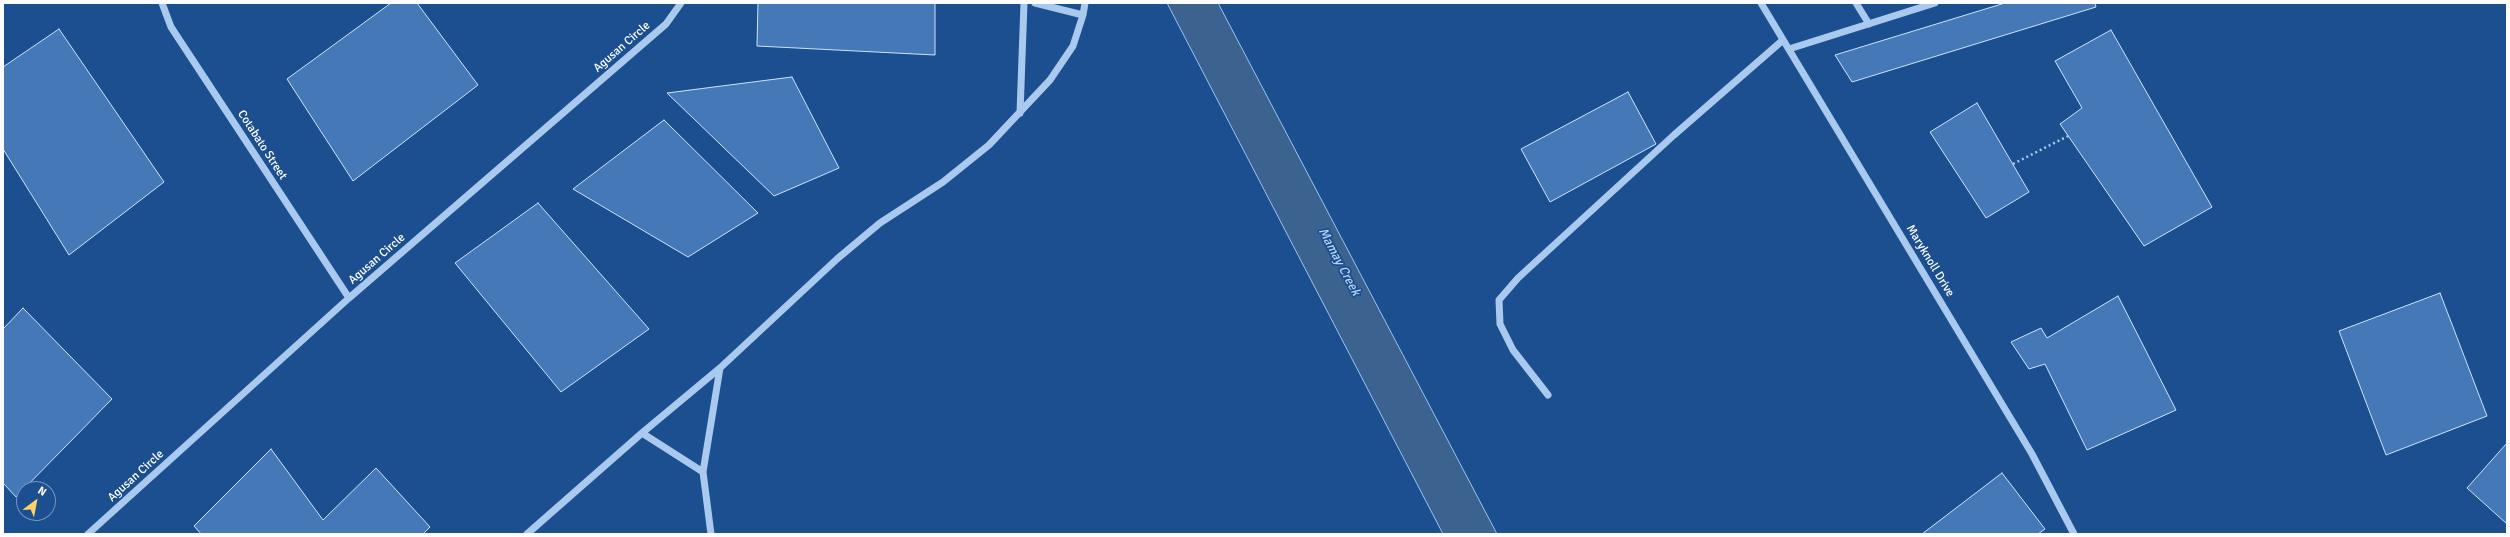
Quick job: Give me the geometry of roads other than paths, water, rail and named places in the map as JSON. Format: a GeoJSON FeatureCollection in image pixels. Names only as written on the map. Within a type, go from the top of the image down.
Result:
{"type":"FeatureCollection","features":[{"type":"Feature","properties":{"kind":"street","name":"Cotabato Street"},"geometry":{"type":"LineString","coordinates":[[162,3],[171,27],[349,298]]}},
{"type":"Feature","properties":{"kind":"street","name":"Agusan Circle"},"geometry":{"type":"LineString","coordinates":[[88,534],[349,298],[666,24],[681,3]]}},
{"type":"Feature","properties":{"kind":"street"},"geometry":{"type":"LineString","coordinates":[[1020,113],[1024,3]]}},
{"type":"Feature","properties":{"kind":"street"},"geometry":{"type":"LineString","coordinates":[[1035,3],[1083,15]]}},
{"type":"Feature","properties":{"kind":"street"},"geometry":{"type":"LineString","coordinates":[[527,534],[642,432],[720,368],[837,259],[880,223],[943,182],[983,150],[1050,80],[1073,46],[1083,15],[1085,3]]}},
{"type":"Feature","properties":{"kind":"street","name":"Maryknoll Drive"},"geometry":{"type":"LineString","coordinates":[[1761,3],[2028,447],[2074,534]]}},
{"type":"Feature","properties":{"kind":"street"},"geometry":{"type":"LineString","coordinates":[[1856,3],[1869,24]]}},
{"type":"Feature","properties":{"kind":"street"},"geometry":{"type":"LineString","coordinates":[[1788,49],[1935,3]]}},
{"type":"Feature","properties":{"kind":"street"},"geometry":{"type":"LineString","coordinates":[[1548,395],[1513,350],[1500,324],[1499,300],[1518,278],[1674,135],[1783,40]]}},
{"type":"Feature","properties":{"kind":"street"},"geometry":{"type":"LineString","coordinates":[[712,534],[703,472],[720,368]]}},
{"type":"Feature","properties":{"kind":"street"},"geometry":{"type":"LineString","coordinates":[[642,432],[703,472]]}},
{"type":"Feature","properties":{"kind":"water","name":"Mamay Creek"},"geometry":{"type":"Polygon","coordinates":[[[1167,3],[1218,3],[1497,534],[1443,534],[1167,3]]]}}]}
